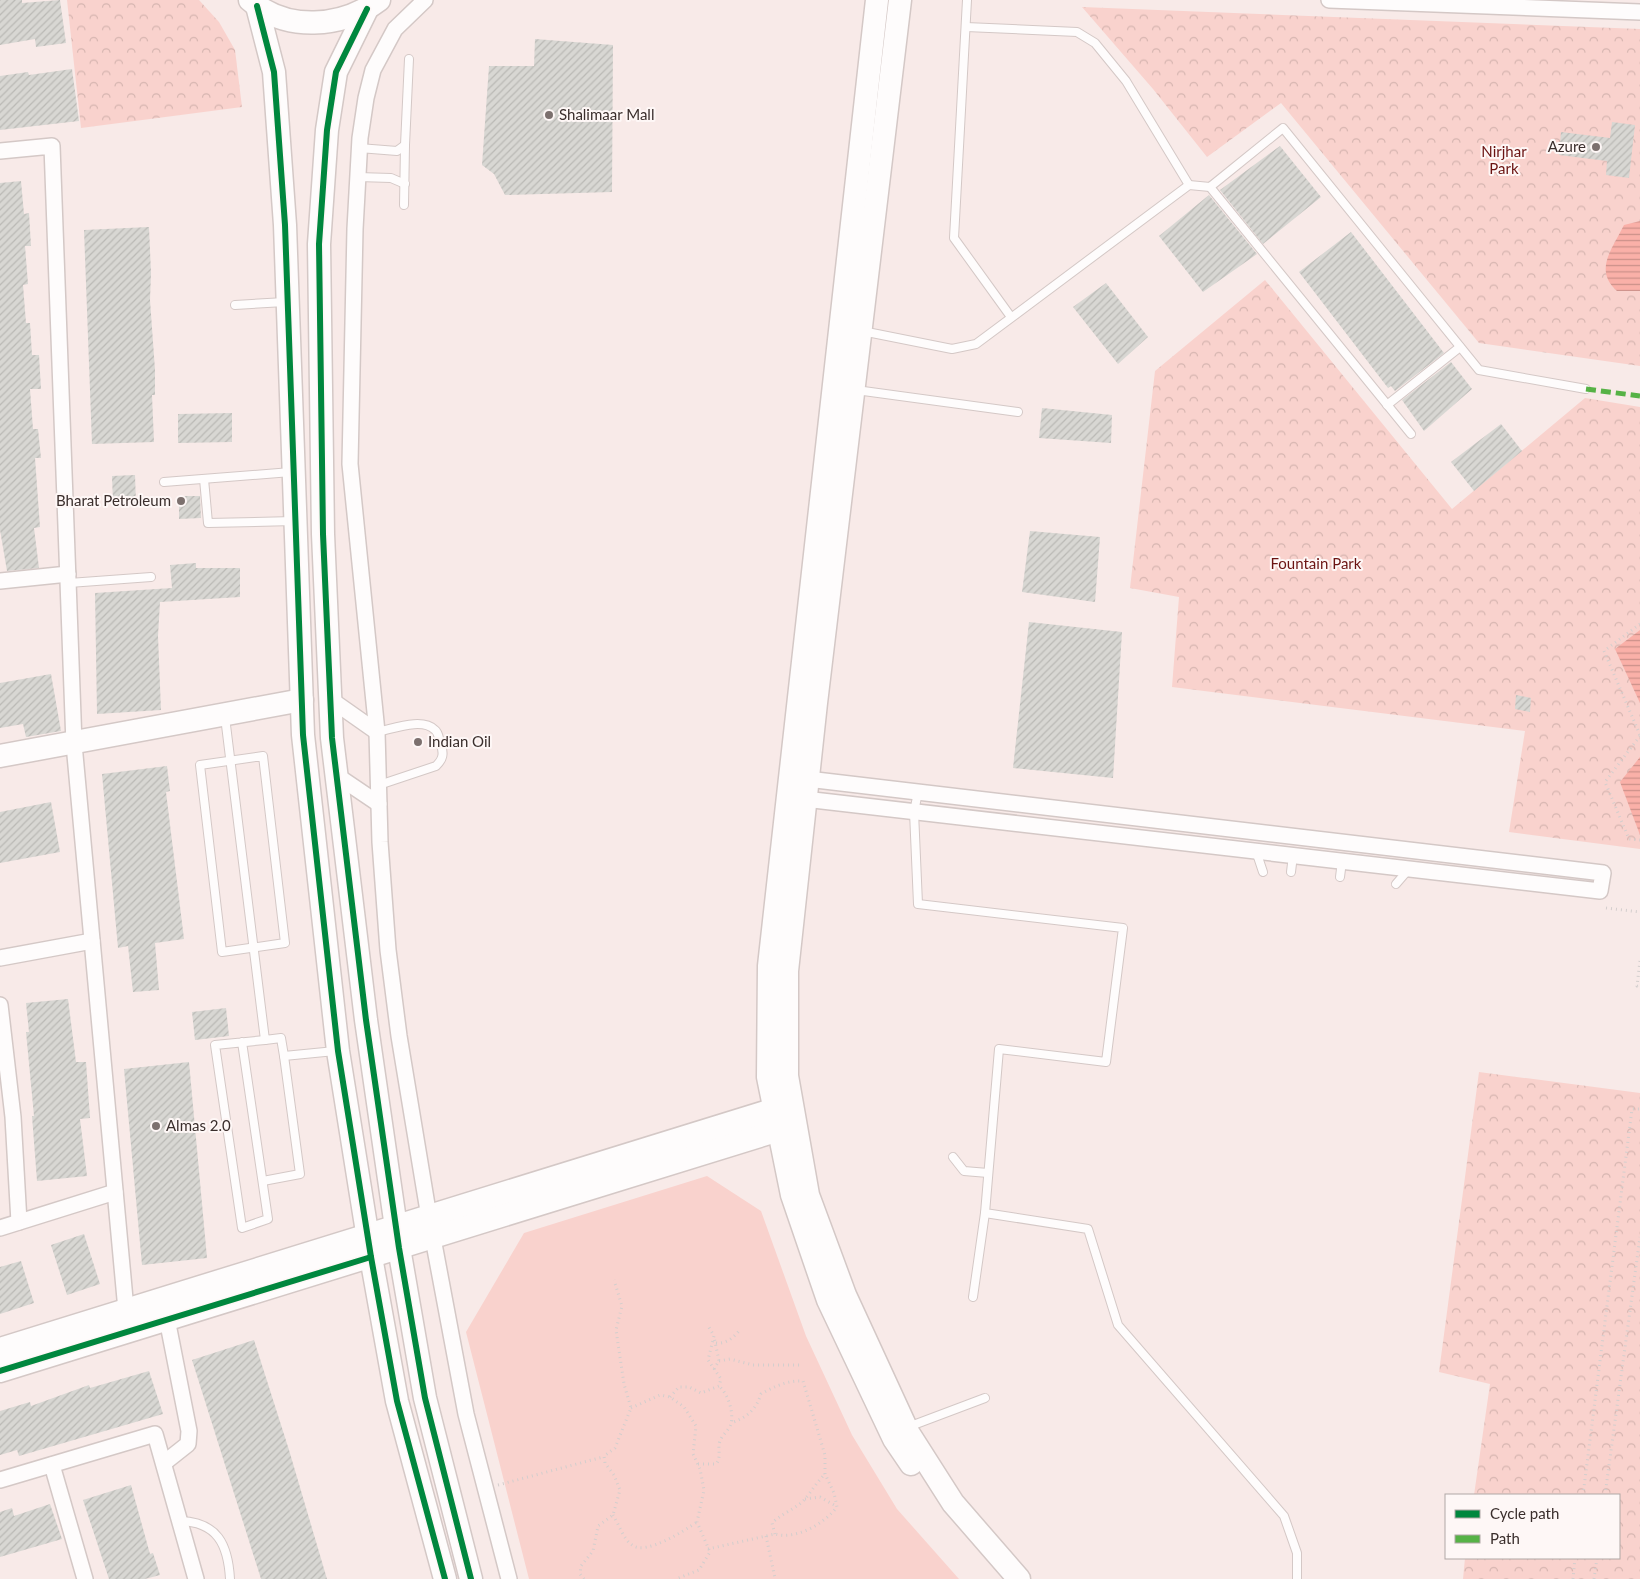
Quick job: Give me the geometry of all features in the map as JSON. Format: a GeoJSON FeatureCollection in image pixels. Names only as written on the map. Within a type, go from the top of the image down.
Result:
{"type":"FeatureCollection","features":[{"type":"Feature","properties":{"kind":"street"},"geometry":{"type":"LineString","coordinates":[[425,0],[395,29],[373,70],[366,98],[359,148],[351,337],[350,464],[377,732],[378,804],[388,950],[399,1036],[431,1227],[466,1414],[509,1579]]}},
{"type":"Feature","properties":{"kind":"street"},"geometry":{"type":"LineString","coordinates":[[877,0],[844,388],[798,788],[769,966],[768,1078],[785,1117],[808,1195],[845,1295],[906,1427],[953,1503],[1019,1579]]}},
{"type":"Feature","properties":{"kind":"street"},"geometry":{"type":"LineString","coordinates":[[850,329],[900,0]]}},
{"type":"Feature","properties":{"kind":"street"},"geometry":{"type":"LineString","coordinates":[[1328,0],[1640,12]]}},
{"type":"Feature","properties":{"kind":"street"},"geometry":{"type":"LineString","coordinates":[[253,3],[283,18],[311,23],[340,20],[373,5]]}},
{"type":"Feature","properties":{"kind":"street"},"geometry":{"type":"LineString","coordinates":[[253,3],[274,72],[285,225],[303,735],[338,1051],[369,1246],[397,1401],[445,1579]]}},
{"type":"Feature","properties":{"kind":"street"},"geometry":{"type":"LineString","coordinates":[[373,5],[336,72],[327,130],[319,244],[323,534],[330,699],[336,775],[366,1020],[398,1237],[425,1398],[471,1579]]}},
{"type":"Feature","properties":{"kind":"street"},"geometry":{"type":"LineString","coordinates":[[0,151],[52,146],[74,744],[126,1310]]}},
{"type":"Feature","properties":{"kind":"street"},"geometry":{"type":"LineString","coordinates":[[0,581],[69,579]]}},
{"type":"Feature","properties":{"kind":"street"},"geometry":{"type":"LineString","coordinates":[[330,699],[377,732]]}},
{"type":"Feature","properties":{"kind":"street"},"geometry":{"type":"LineString","coordinates":[[0,756],[74,742],[74,744],[302,700]]}},
{"type":"Feature","properties":{"kind":"street"},"geometry":{"type":"LineString","coordinates":[[336,775],[378,804]]}},
{"type":"Feature","properties":{"kind":"street"},"geometry":{"type":"LineString","coordinates":[[798,788],[918,792],[1603,873],[1600,891],[914,812],[798,788]]}},
{"type":"Feature","properties":{"kind":"street"},"geometry":{"type":"LineString","coordinates":[[1527,882],[1530,864]]}},
{"type":"Feature","properties":{"kind":"street"},"geometry":{"type":"LineString","coordinates":[[1578,888],[1580,870]]}},
{"type":"Feature","properties":{"kind":"street"},"geometry":{"type":"LineString","coordinates":[[0,958],[92,941]]}},
{"type":"Feature","properties":{"kind":"street"},"geometry":{"type":"LineString","coordinates":[[0,1004],[7,1118],[19,1222]]}},
{"type":"Feature","properties":{"kind":"street"},"geometry":{"type":"LineString","coordinates":[[0,1349],[126,1310],[369,1246],[785,1117]]}},
{"type":"Feature","properties":{"kind":"street"},"geometry":{"type":"LineString","coordinates":[[785,1117],[792,1195],[828,1300],[894,1439],[941,1512],[996,1579]]}},
{"type":"Feature","properties":{"kind":"street"},"geometry":{"type":"LineString","coordinates":[[0,1228],[115,1192]]}},
{"type":"Feature","properties":{"kind":"street"},"geometry":{"type":"LineString","coordinates":[[0,1371],[167,1319],[369,1246]]}},
{"type":"Feature","properties":{"kind":"street"},"geometry":{"type":"LineString","coordinates":[[164,1464],[188,1444],[190,1431],[167,1319]]}},
{"type":"Feature","properties":{"kind":"street"},"geometry":{"type":"LineString","coordinates":[[0,1480],[155,1434],[196,1579]]}},
{"type":"Feature","properties":{"kind":"street"},"geometry":{"type":"LineString","coordinates":[[52,1465],[85,1579]]}},
{"type":"Feature","properties":{"kind":"lane"},"geometry":{"type":"LineString","coordinates":[[967,0],[954,238],[1011,317]]}},
{"type":"Feature","properties":{"kind":"lane"},"geometry":{"type":"LineString","coordinates":[[966,27],[1077,32],[1095,43],[1126,81],[1189,185]]}},
{"type":"Feature","properties":{"kind":"lane"},"geometry":{"type":"LineString","coordinates":[[404,205],[404,146],[409,60]]}},
{"type":"Feature","properties":{"kind":"lane"},"geometry":{"type":"LineString","coordinates":[[850,329],[952,349],[976,344],[1189,185],[1210,187],[1283,128],[1479,370],[1586,389]]}},
{"type":"Feature","properties":{"kind":"lane"},"geometry":{"type":"LineString","coordinates":[[359,148],[397,151],[404,146]]}},
{"type":"Feature","properties":{"kind":"lane"},"geometry":{"type":"LineString","coordinates":[[358,177],[391,178],[405,184]]}},
{"type":"Feature","properties":{"kind":"lane"},"geometry":{"type":"LineString","coordinates":[[1210,187],[1411,434]]}},
{"type":"Feature","properties":{"kind":"lane"},"geometry":{"type":"LineString","coordinates":[[235,306],[288,302]]}},
{"type":"Feature","properties":{"kind":"lane"},"geometry":{"type":"LineString","coordinates":[[1387,405],[1460,348]]}},
{"type":"Feature","properties":{"kind":"lane"},"geometry":{"type":"LineString","coordinates":[[844,388],[1018,412]]}},
{"type":"Feature","properties":{"kind":"lane"},"geometry":{"type":"LineString","coordinates":[[164,482],[293,472]]}},
{"type":"Feature","properties":{"kind":"lane"},"geometry":{"type":"LineString","coordinates":[[204,479],[208,523],[295,521]]}},
{"type":"Feature","properties":{"kind":"lane"},"geometry":{"type":"LineString","coordinates":[[69,579],[151,577]]}},
{"type":"Feature","properties":{"kind":"lane"},"geometry":{"type":"LineString","coordinates":[[225,715],[252,947],[265,1040]]}},
{"type":"Feature","properties":{"kind":"lane"},"geometry":{"type":"LineString","coordinates":[[377,732],[416,724],[429,726],[437,731],[443,751],[442,760],[436,766],[379,785]]}},
{"type":"Feature","properties":{"kind":"lane"},"geometry":{"type":"LineString","coordinates":[[263,756],[285,943],[222,952],[200,765],[230,761],[263,756]]}},
{"type":"Feature","properties":{"kind":"lane"},"geometry":{"type":"LineString","coordinates":[[918,792],[914,812],[918,904],[1123,928],[1106,1062],[999,1049],[985,1213],[973,1297]]}},
{"type":"Feature","properties":{"kind":"lane"},"geometry":{"type":"LineString","coordinates":[[1256,851],[1263,872]]}},
{"type":"Feature","properties":{"kind":"lane"},"geometry":{"type":"LineString","coordinates":[[1291,872],[1293,855]]}},
{"type":"Feature","properties":{"kind":"lane"},"geometry":{"type":"LineString","coordinates":[[1340,877],[1342,861]]}},
{"type":"Feature","properties":{"kind":"lane"},"geometry":{"type":"LineString","coordinates":[[1396,884],[1409,868]]}},
{"type":"Feature","properties":{"kind":"lane"},"geometry":{"type":"LineString","coordinates":[[242,1042],[262,1181],[268,1219],[242,1228],[215,1045],[242,1042],[265,1040],[281,1038],[300,1174],[262,1181]]}},
{"type":"Feature","properties":{"kind":"lane"},"geometry":{"type":"LineString","coordinates":[[284,1056],[338,1051]]}},
{"type":"Feature","properties":{"kind":"lane"},"geometry":{"type":"LineString","coordinates":[[953,1157],[964,1171],[988,1173]]}},
{"type":"Feature","properties":{"kind":"lane"},"geometry":{"type":"LineString","coordinates":[[985,1213],[1088,1229],[1118,1325],[1284,1516],[1297,1552],[1297,1579]]}},
{"type":"Feature","properties":{"kind":"lane"},"geometry":{"type":"LineString","coordinates":[[906,1427],[985,1398]]}},
{"type":"Feature","properties":{"kind":"lane"},"geometry":{"type":"LineString","coordinates":[[180,1521],[205,1525],[216,1533],[225,1550],[230,1579]]}},
{"type":"Feature","properties":{"kind":"path"},"geometry":{"type":"LineString","coordinates":[[1640,624],[1604,651],[1640,736],[1605,782],[1629,839],[1640,840]]}},
{"type":"Feature","properties":{"kind":"path"},"geometry":{"type":"LineString","coordinates":[[1606,908],[1640,912]]}},
{"type":"Feature","properties":{"kind":"path"},"geometry":{"type":"LineString","coordinates":[[1640,961],[1637,986],[1640,987]]}},
{"type":"Feature","properties":{"kind":"path"},"geometry":{"type":"LineString","coordinates":[[1583,1494],[1632,1109],[1640,1109]]}},
{"type":"Feature","properties":{"kind":"path"},"geometry":{"type":"LineString","coordinates":[[1605,1494],[1640,1237]]}},
{"type":"Feature","properties":{"kind":"path"},"geometry":{"type":"LineString","coordinates":[[486,1489],[604,1456],[615,1448],[631,1408],[624,1384],[616,1330],[622,1306],[614,1280]]}},
{"type":"Feature","properties":{"kind":"path"},"geometry":{"type":"LineString","coordinates":[[707,1324],[714,1336],[720,1361]]}},
{"type":"Feature","properties":{"kind":"path"},"geometry":{"type":"LineString","coordinates":[[716,1343],[722,1344],[734,1338],[739,1331]]}},
{"type":"Feature","properties":{"kind":"path"},"geometry":{"type":"LineString","coordinates":[[714,1336],[708,1360],[721,1379],[720,1386]]}},
{"type":"Feature","properties":{"kind":"path"},"geometry":{"type":"LineString","coordinates":[[714,1369],[720,1361],[730,1359],[753,1365],[801,1365]]}},
{"type":"Feature","properties":{"kind":"path"},"geometry":{"type":"LineString","coordinates":[[698,1464],[716,1464],[719,1460],[719,1441],[731,1423],[748,1414],[758,1404],[761,1394],[772,1388],[803,1381],[825,1456],[825,1474],[834,1493],[837,1507],[831,1516],[794,1536],[785,1537],[775,1534],[708,1549]]}},
{"type":"Feature","properties":{"kind":"path"},"geometry":{"type":"LineString","coordinates":[[670,1397],[679,1387],[689,1387],[701,1393],[720,1386]]}},
{"type":"Feature","properties":{"kind":"path"},"geometry":{"type":"LineString","coordinates":[[720,1386],[725,1391],[731,1413],[731,1423]]}},
{"type":"Feature","properties":{"kind":"path"},"geometry":{"type":"LineString","coordinates":[[631,1408],[660,1395],[670,1397],[684,1407],[696,1426],[693,1454],[698,1464],[704,1490],[697,1522],[710,1552],[699,1570],[676,1579]]}},
{"type":"Feature","properties":{"kind":"path"},"geometry":{"type":"LineString","coordinates":[[584,1579],[580,1574],[581,1566],[593,1551],[598,1526],[613,1515],[620,1490],[614,1475],[605,1463],[604,1456]]}},
{"type":"Feature","properties":{"kind":"path"},"geometry":{"type":"LineString","coordinates":[[805,1499],[810,1489],[825,1474]]}},
{"type":"Feature","properties":{"kind":"path"},"geometry":{"type":"LineString","coordinates":[[775,1534],[772,1523],[781,1514],[805,1499],[820,1497],[837,1507]]}},
{"type":"Feature","properties":{"kind":"path"},"geometry":{"type":"LineString","coordinates":[[613,1515],[632,1545],[642,1549],[674,1537],[697,1522]]}},
{"type":"Feature","properties":{"kind":"path"},"geometry":{"type":"LineString","coordinates":[[766,1536],[775,1578]]}},
{"type":"Feature","properties":{"kind":"path"},"geometry":{"type":"LineString","coordinates":[[1573,1579],[1575,1559]]}},
{"type":"Feature","properties":{"kind":"path"},"geometry":{"type":"LineString","coordinates":[[1594,1579],[1597,1559]]}},
{"type":"Feature","properties":{"kind":"green space"},"geometry":{"type":"Polygon","coordinates":[[[67,0],[199,0],[219,22],[235,50],[242,107],[81,128],[67,0]]]}},
{"type":"Feature","properties":{"kind":"green space","name":"Nirjhar Park"},"geometry":{"type":"Polygon","coordinates":[[[1082,7],[1640,29],[1640,366],[1479,343],[1281,103],[1207,157],[1153,89],[1082,7]]]}},
{"type":"Feature","properties":{"kind":"green space","name":"Fountain Park"},"geometry":{"type":"Polygon","coordinates":[[[1265,280],[1452,509],[1585,398],[1640,407],[1640,849],[1509,832],[1525,731],[1172,687],[1179,597],[1130,588],[1155,371],[1265,280]]]}},
{"type":"Feature","properties":{"kind":"green space"},"geometry":{"type":"Polygon","coordinates":[[[1479,1072],[1640,1093],[1640,1579],[1463,1579],[1465,1559],[1620,1559],[1620,1494],[1474,1494],[1490,1384],[1439,1372],[1479,1072]]]}},
{"type":"Feature","properties":{"kind":"green space"},"geometry":{"type":"Polygon","coordinates":[[[707,1176],[761,1211],[806,1336],[852,1435],[897,1509],[959,1579],[529,1579],[466,1332],[524,1233],[707,1176]]]}},
{"type":"Feature","properties":{"kind":"shaded area"},"geometry":{"type":"Polygon","coordinates":[[[1640,221],[1640,291],[1617,291],[1606,275],[1607,259],[1624,225],[1640,221]]]}},
{"type":"Feature","properties":{"kind":"shaded area"},"geometry":{"type":"Polygon","coordinates":[[[1640,630],[1640,703],[1615,649],[1640,630]]]}},
{"type":"Feature","properties":{"kind":"shaded area"},"geometry":{"type":"Polygon","coordinates":[[[1640,757],[1640,835],[1620,782],[1640,757]]]}},
{"type":"Feature","properties":{"kind":"building"},"geometry":{"type":"Polygon","coordinates":[[[0,0],[22,0],[22,3],[60,0],[66,43],[36,47],[35,39],[0,45],[0,0]]]}},
{"type":"Feature","properties":{"kind":"building","name":"Shalimaar Mall"},"geometry":{"type":"Polygon","coordinates":[[[535,39],[613,45],[612,192],[505,195],[494,174],[482,165],[489,66],[534,66],[535,39]]]}},
{"type":"Feature","properties":{"kind":"building"},"geometry":{"type":"Polygon","coordinates":[[[72,69],[79,121],[0,130],[0,76],[28,72],[29,75],[72,69]]]}},
{"type":"Feature","properties":{"kind":"building","name":"Azure"},"geometry":{"type":"Polygon","coordinates":[[[1612,122],[1635,125],[1629,178],[1606,175],[1607,161],[1559,155],[1561,132],[1610,138],[1612,122]]]}},
{"type":"Feature","properties":{"kind":"building"},"geometry":{"type":"Polygon","coordinates":[[[1280,146],[1321,197],[1263,244],[1220,190],[1280,146]]]}},
{"type":"Feature","properties":{"kind":"building"},"geometry":{"type":"Polygon","coordinates":[[[21,181],[24,214],[29,213],[31,246],[25,246],[28,284],[23,285],[26,323],[30,323],[32,355],[39,355],[41,389],[30,389],[33,429],[38,429],[41,458],[35,458],[40,527],[34,528],[39,568],[7,571],[0,530],[0,183],[21,181]]]}},
{"type":"Feature","properties":{"kind":"building"},"geometry":{"type":"Polygon","coordinates":[[[1209,195],[1257,254],[1203,292],[1159,236],[1209,195]]]}},
{"type":"Feature","properties":{"kind":"building"},"geometry":{"type":"Polygon","coordinates":[[[149,227],[150,300],[155,370],[155,395],[152,395],[154,442],[92,444],[84,230],[149,227]]]}},
{"type":"Feature","properties":{"kind":"building"},"geometry":{"type":"Polygon","coordinates":[[[1351,232],[1444,353],[1395,391],[1391,386],[1388,388],[1299,272],[1351,232]]]}},
{"type":"Feature","properties":{"kind":"building"},"geometry":{"type":"Polygon","coordinates":[[[1106,283],[1148,337],[1118,364],[1073,307],[1106,283]]]}},
{"type":"Feature","properties":{"kind":"building"},"geometry":{"type":"Polygon","coordinates":[[[1451,362],[1472,389],[1424,431],[1402,400],[1451,362]]]}},
{"type":"Feature","properties":{"kind":"building"},"geometry":{"type":"Polygon","coordinates":[[[1042,408],[1112,415],[1111,443],[1039,438],[1042,408]]]}},
{"type":"Feature","properties":{"kind":"building"},"geometry":{"type":"Polygon","coordinates":[[[232,413],[232,442],[178,443],[178,414],[232,413]]]}},
{"type":"Feature","properties":{"kind":"building"},"geometry":{"type":"Polygon","coordinates":[[[1501,424],[1522,451],[1474,491],[1451,462],[1501,424]]]}},
{"type":"Feature","properties":{"kind":"building"},"geometry":{"type":"Polygon","coordinates":[[[135,475],[136,503],[113,504],[112,476],[135,475]]]}},
{"type":"Feature","properties":{"kind":"building"},"geometry":{"type":"Polygon","coordinates":[[[179,496],[200,496],[201,518],[179,519],[179,496]]]}},
{"type":"Feature","properties":{"kind":"building"},"geometry":{"type":"Polygon","coordinates":[[[1030,531],[1100,537],[1095,602],[1022,592],[1030,531]]]}},
{"type":"Feature","properties":{"kind":"building"},"geometry":{"type":"Polygon","coordinates":[[[196,563],[196,568],[240,568],[240,597],[160,602],[158,636],[161,710],[97,714],[95,593],[172,588],[170,565],[196,563]]]}},
{"type":"Feature","properties":{"kind":"building"},"geometry":{"type":"Polygon","coordinates":[[[1029,622],[1122,632],[1113,778],[1013,768],[1029,622]]]}},
{"type":"Feature","properties":{"kind":"building"},"geometry":{"type":"Polygon","coordinates":[[[51,674],[61,731],[26,737],[23,724],[0,728],[0,683],[51,674]]]}},
{"type":"Feature","properties":{"kind":"building"},"geometry":{"type":"Polygon","coordinates":[[[1516,695],[1531,698],[1530,712],[1515,709],[1516,695]]]}},
{"type":"Feature","properties":{"kind":"building"},"geometry":{"type":"Polygon","coordinates":[[[167,766],[170,791],[166,792],[184,939],[155,943],[159,990],[133,992],[128,946],[118,948],[102,774],[167,766]]]}},
{"type":"Feature","properties":{"kind":"building"},"geometry":{"type":"Polygon","coordinates":[[[51,802],[60,852],[0,863],[0,812],[51,802]]]}},
{"type":"Feature","properties":{"kind":"building"},"geometry":{"type":"Polygon","coordinates":[[[68,999],[76,1062],[86,1062],[90,1118],[80,1119],[87,1176],[37,1181],[32,1116],[34,1116],[26,1032],[29,1032],[26,1003],[68,999]]]}},
{"type":"Feature","properties":{"kind":"building"},"geometry":{"type":"Polygon","coordinates":[[[226,1008],[229,1036],[195,1040],[192,1012],[226,1008]]]}},
{"type":"Feature","properties":{"kind":"building"},"geometry":{"type":"Polygon","coordinates":[[[189,1062],[207,1258],[142,1265],[124,1069],[189,1062]]]}},
{"type":"Feature","properties":{"kind":"building"},"geometry":{"type":"Polygon","coordinates":[[[84,1234],[100,1284],[67,1295],[51,1245],[84,1234]]]}},
{"type":"Feature","properties":{"kind":"building"},"geometry":{"type":"Polygon","coordinates":[[[21,1261],[34,1303],[0,1314],[0,1267],[21,1261]]]}},
{"type":"Feature","properties":{"kind":"building"},"geometry":{"type":"Polygon","coordinates":[[[254,1340],[327,1579],[261,1579],[192,1360],[254,1340]]]}},
{"type":"Feature","properties":{"kind":"building"},"geometry":{"type":"Polygon","coordinates":[[[149,1371],[163,1414],[19,1456],[17,1450],[0,1455],[0,1411],[30,1402],[31,1406],[89,1385],[90,1388],[149,1371]]]}},
{"type":"Feature","properties":{"kind":"building"},"geometry":{"type":"Polygon","coordinates":[[[131,1485],[150,1554],[153,1553],[160,1575],[145,1579],[109,1579],[83,1500],[131,1485]]]}},
{"type":"Feature","properties":{"kind":"building"},"geometry":{"type":"Polygon","coordinates":[[[50,1504],[62,1539],[0,1557],[0,1512],[12,1508],[14,1516],[50,1504]]]}},
{"type":"Feature","properties":{"kind":"marked path"},"geometry":{"type":"LineString","coordinates":[[1586,389],[1640,396]]}},
{"type":"Feature","properties":{"kind":"cycle path"},"geometry":{"type":"LineString","coordinates":[[257,6],[274,72],[285,225],[303,735],[338,1051],[371,1257],[397,1401],[445,1579]]}},
{"type":"Feature","properties":{"kind":"cycle path"},"geometry":{"type":"LineString","coordinates":[[367,9],[336,72],[327,130],[319,244],[323,534],[332,738],[366,1020],[399,1248],[425,1398],[471,1579]]}},
{"type":"Feature","properties":{"kind":"cycle path"},"geometry":{"type":"LineString","coordinates":[[0,1371],[371,1257]]}},
{"type":"Feature","properties":{"kind":"place","name":"Shalimaar Mall"},"geometry":{"type":"Point","coordinates":[549,115]}},
{"type":"Feature","properties":{"kind":"place","name":"Azure"},"geometry":{"type":"Point","coordinates":[1596,147]}},
{"type":"Feature","properties":{"kind":"place","name":"Bharat Petroleum"},"geometry":{"type":"Point","coordinates":[181,501]}},
{"type":"Feature","properties":{"kind":"place","name":"Indian Oil"},"geometry":{"type":"Point","coordinates":[418,742]}},
{"type":"Feature","properties":{"kind":"place","name":"Almas 2.0"},"geometry":{"type":"Point","coordinates":[156,1126]}}]}
